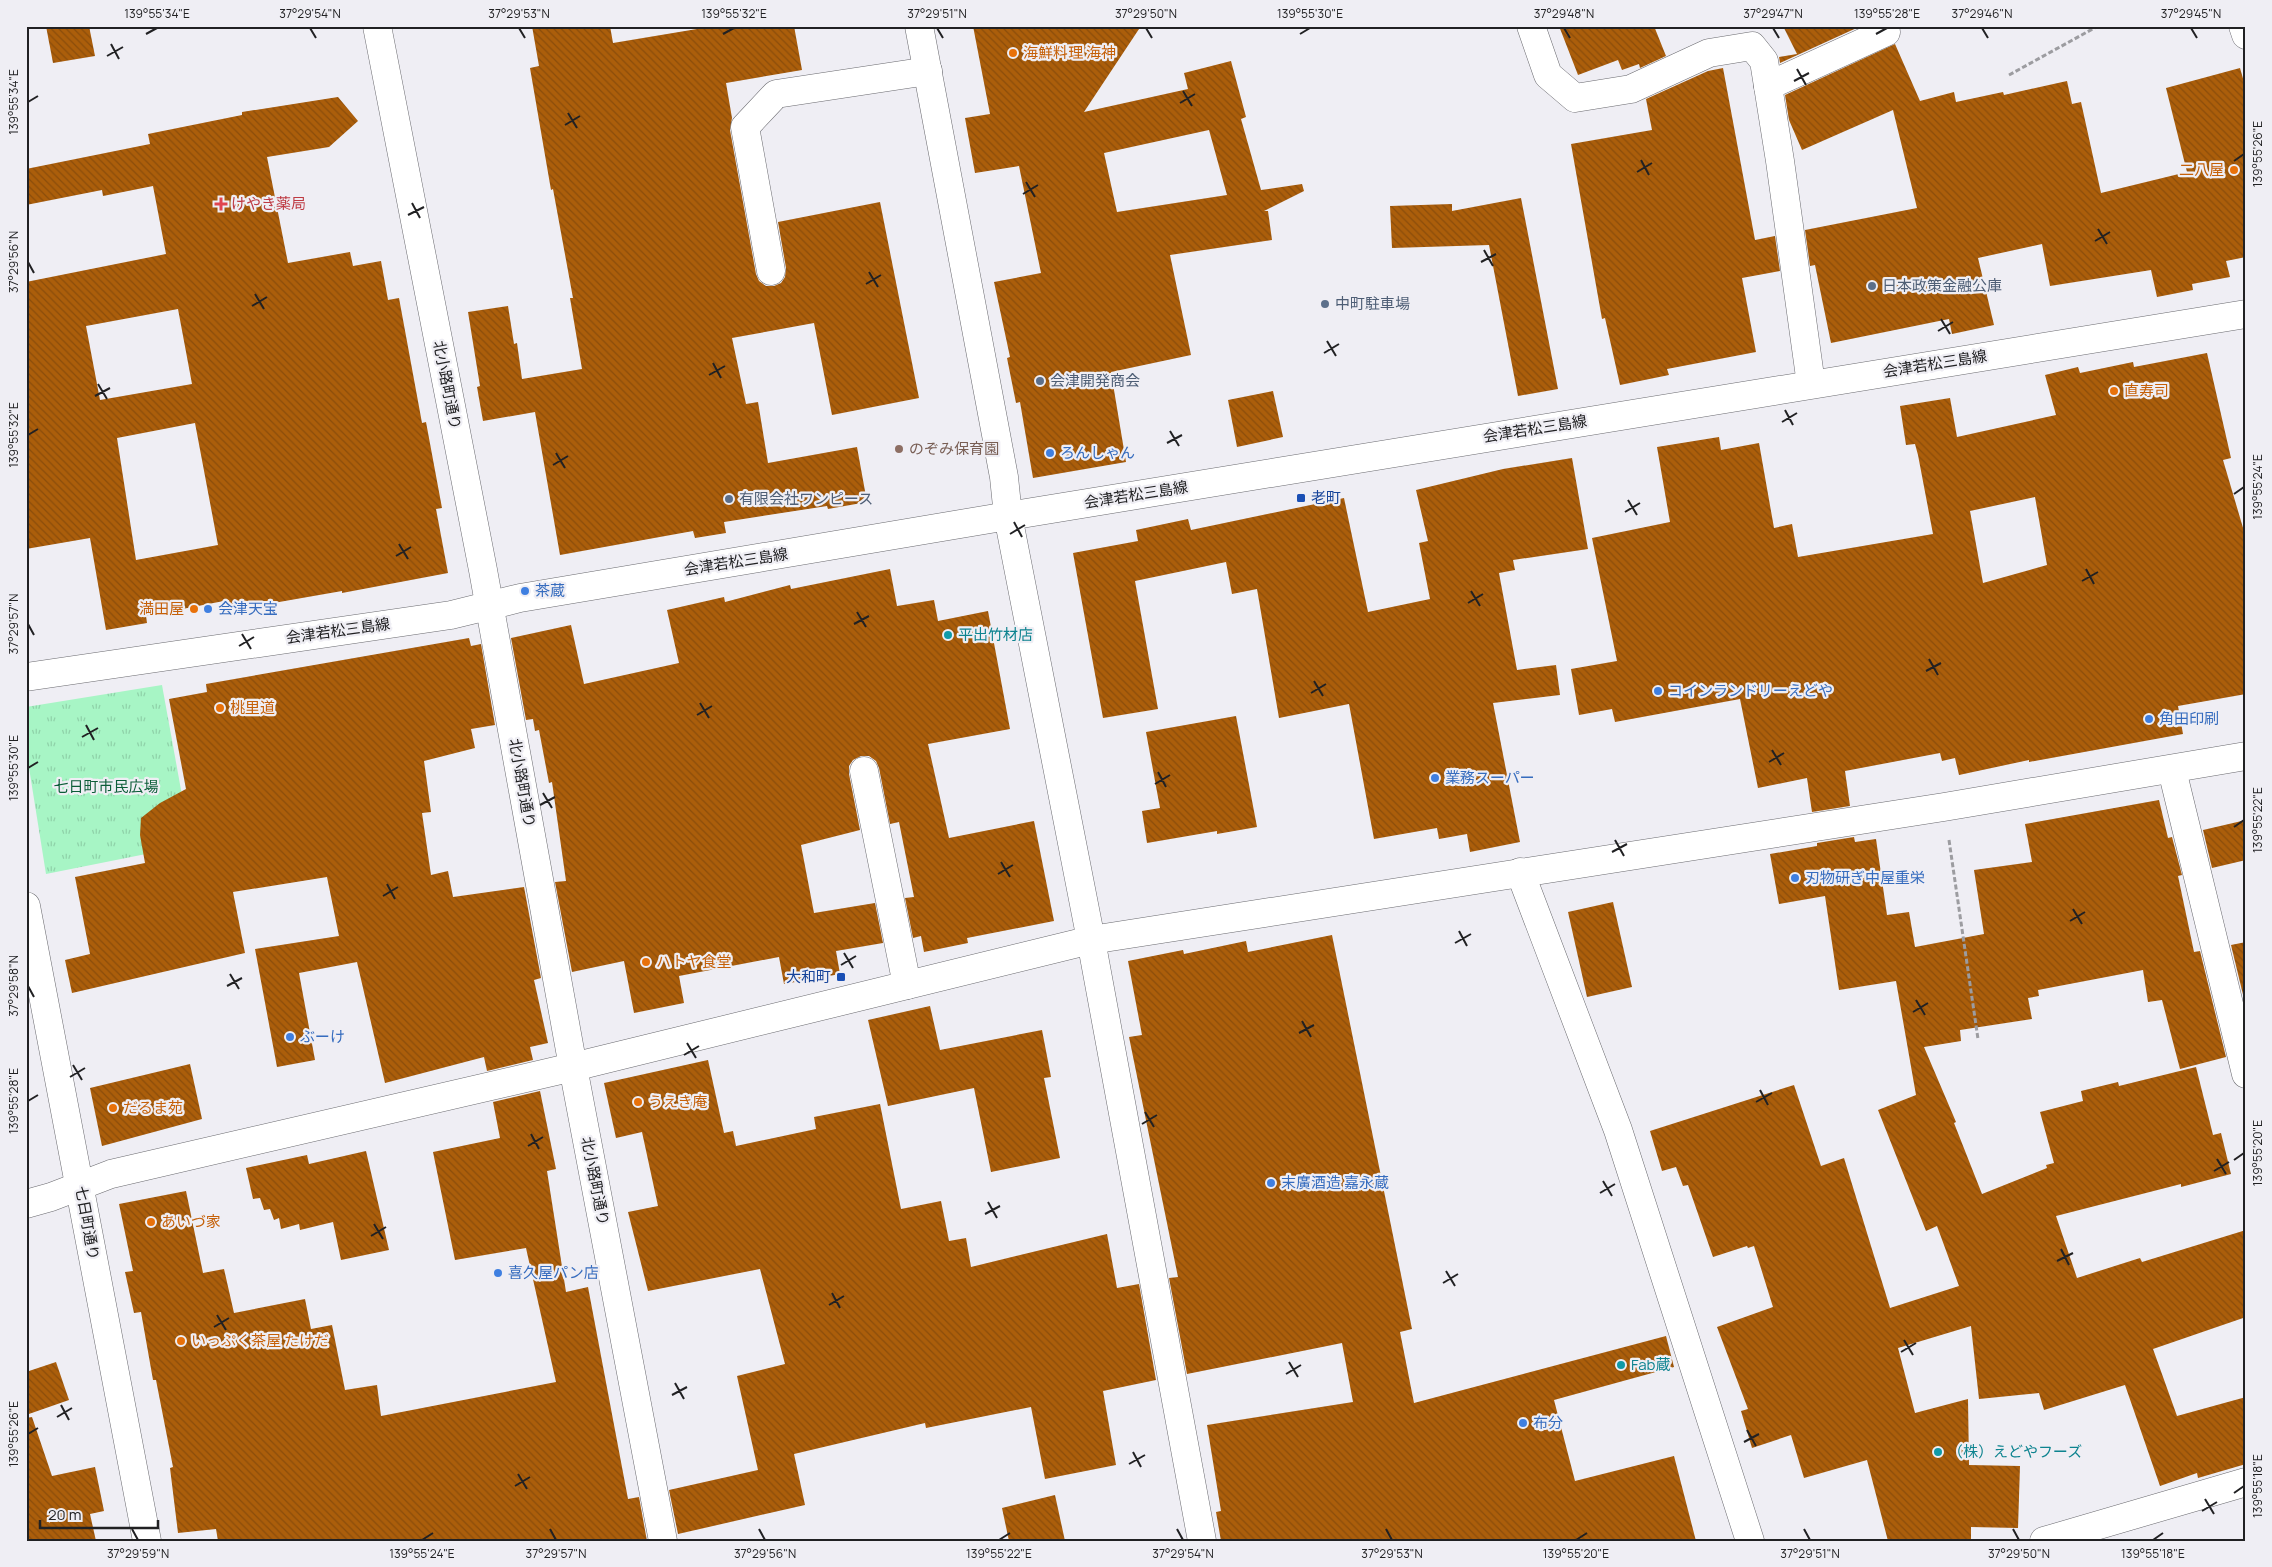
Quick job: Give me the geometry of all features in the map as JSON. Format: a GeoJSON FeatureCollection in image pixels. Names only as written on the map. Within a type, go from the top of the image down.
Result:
{"type":"FeatureCollection","features":[{"type":"Feature","properties":{"kind":"main road","name":"北小路町通り"},"geometry":{"type":"LineString","coordinates":[[377,26],[489,605],[573,1067],[663,1541]]}},
{"type":"Feature","properties":{"kind":"main road"},"geometry":{"type":"LineString","coordinates":[[919,26],[1002,468],[1008,516],[1091,940],[1202,1541]]}},
{"type":"Feature","properties":{"kind":"main road"},"geometry":{"type":"LineString","coordinates":[[1531,26],[1548,75],[1575,98],[1632,88],[1709,53],[1752,46],[1764,61],[1811,384]]}},
{"type":"Feature","properties":{"kind":"main road"},"geometry":{"type":"LineString","coordinates":[[2243,26],[2246,35]]}},
{"type":"Feature","properties":{"kind":"main road"},"geometry":{"type":"LineString","coordinates":[[1768,86],[1886,32]]}},
{"type":"Feature","properties":{"kind":"main road"},"geometry":{"type":"LineString","coordinates":[[771,271],[745,127],[776,94],[928,71]]}},
{"type":"Feature","properties":{"kind":"main road","name":"会津若松三島線"},"geometry":{"type":"LineString","coordinates":[[26,677],[451,614],[489,605],[1008,516],[2246,314]]}},
{"type":"Feature","properties":{"kind":"main road"},"geometry":{"type":"LineString","coordinates":[[26,1204],[51,1197],[119,1172],[573,1067],[1091,940],[1944,807],[2246,756]]}},
{"type":"Feature","properties":{"kind":"main road"},"geometry":{"type":"LineString","coordinates":[[2172,770],[2246,1074]]}},
{"type":"Feature","properties":{"kind":"main road"},"geometry":{"type":"LineString","coordinates":[[864,771],[907,985]]}},
{"type":"Feature","properties":{"kind":"main road"},"geometry":{"type":"LineString","coordinates":[[1520,872],[1618,1130],[1750,1541]]}},
{"type":"Feature","properties":{"kind":"main road","name":"七日町通り"},"geometry":{"type":"LineString","coordinates":[[26,906],[147,1541]]}},
{"type":"Feature","properties":{"kind":"main road"},"geometry":{"type":"LineString","coordinates":[[2044,1541],[2246,1482]]}},
{"type":"Feature","properties":{"kind":"path"},"geometry":{"type":"LineString","coordinates":[[2009,75],[2098,26]]}},
{"type":"Feature","properties":{"kind":"path"},"geometry":{"type":"LineString","coordinates":[[1944,807],[1978,1039]]}},
{"type":"Feature","properties":{"kind":"green space","name":"七日町市民広場"},"geometry":{"type":"Polygon","coordinates":[[[162,685],[191,845],[46,874],[26,749],[26,707],[162,685]]]}},
{"type":"Feature","properties":{"kind":"building"},"geometry":{"type":"Polygon","coordinates":[[[46,26],[89,26],[95,56],[53,63],[46,26]]]}},
{"type":"Feature","properties":{"kind":"building"},"geometry":{"type":"Polygon","coordinates":[[[532,26],[610,26],[613,43],[715,26],[794,26],[802,70],[726,83],[732,118],[730,130],[756,274],[759,281],[766,286],[774,286],[781,283],[785,277],[786,268],[778,222],[880,202],[919,398],[832,415],[814,323],[732,338],[746,404],[758,402],[768,463],[857,447],[867,502],[828,509],[827,506],[724,522],[726,533],[695,538],[693,531],[560,555],[535,412],[483,421],[477,387],[480,386],[468,312],[508,306],[514,344],[517,343],[522,379],[582,369],[570,298],[573,298],[553,189],[551,190],[530,68],[539,66],[532,26]]]}},
{"type":"Feature","properties":{"kind":"building"},"geometry":{"type":"Polygon","coordinates":[[[973,26],[1141,26],[1084,112],[1188,89],[1184,73],[1231,61],[1246,117],[1241,119],[1261,190],[1302,184],[1304,191],[1264,211],[1268,211],[1272,240],[1170,255],[1191,355],[1111,372],[1126,462],[1033,478],[1020,402],[1016,403],[1007,358],[1010,357],[994,282],[1041,273],[1019,166],[975,173],[965,118],[990,114],[973,26]],[[1209,130],[1104,153],[1117,212],[1227,195],[1209,130]]]}},
{"type":"Feature","properties":{"kind":"building"},"geometry":{"type":"Polygon","coordinates":[[[1559,26],[1654,26],[1666,56],[1640,68],[1639,64],[1622,70],[1618,60],[1578,75],[1559,26]]]}},
{"type":"Feature","properties":{"kind":"building"},"geometry":{"type":"Polygon","coordinates":[[[1783,26],[1861,26],[1780,63],[1779,57],[1797,54],[1783,26]]]}},
{"type":"Feature","properties":{"kind":"building"},"geometry":{"type":"Polygon","coordinates":[[[1895,44],[1920,101],[1954,92],[1956,102],[2003,92],[2004,95],[2067,81],[2072,104],[2081,102],[2101,193],[2187,172],[2166,88],[2240,68],[2246,89],[2246,257],[2226,261],[2230,277],[2192,284],[2193,290],[2157,297],[2151,270],[2050,286],[2042,244],[1978,258],[1994,325],[1952,334],[1949,319],[1831,343],[1815,265],[1810,266],[1805,230],[1917,208],[1893,110],[1802,150],[1789,120],[1785,95],[1895,44]]]}},
{"type":"Feature","properties":{"kind":"building"},"geometry":{"type":"Polygon","coordinates":[[[1723,68],[1755,240],[1775,236],[1780,271],[1742,278],[1756,352],[1667,369],[1669,375],[1620,385],[1605,318],[1602,319],[1571,144],[1652,130],[1646,99],[1708,71],[1723,68]]]}},
{"type":"Feature","properties":{"kind":"building"},"geometry":{"type":"Polygon","coordinates":[[[338,97],[358,121],[329,147],[267,157],[288,263],[350,252],[353,266],[381,261],[388,300],[399,298],[422,423],[426,422],[442,508],[436,509],[448,573],[342,593],[342,591],[262,605],[262,603],[230,608],[229,600],[146,616],[147,623],[106,630],[90,538],[26,549],[26,282],[166,254],[153,186],[103,196],[102,190],[26,205],[26,169],[150,144],[148,134],[242,115],[242,112],[338,97]],[[178,309],[86,326],[100,400],[192,384],[178,309]],[[195,423],[117,438],[136,560],[218,545],[195,423]]]}},
{"type":"Feature","properties":{"kind":"building"},"geometry":{"type":"Polygon","coordinates":[[[1521,198],[1558,389],[1518,396],[1489,245],[1392,248],[1390,206],[1452,204],[1452,211],[1521,198]]]}},
{"type":"Feature","properties":{"kind":"building"},"geometry":{"type":"Polygon","coordinates":[[[2207,353],[2231,458],[2223,460],[2246,538],[2246,694],[2178,706],[2183,734],[2029,762],[2029,760],[1959,775],[1955,758],[1942,761],[1940,753],[1845,771],[1850,806],[1812,812],[1807,778],[1758,788],[1740,699],[1615,722],[1612,709],[1579,715],[1571,669],[1617,661],[1592,538],[1670,522],[1657,447],[1719,437],[1721,450],[1759,443],[1774,528],[1792,524],[1798,557],[1933,534],[1918,455],[1915,444],[1906,445],[1900,406],[1950,398],[1957,437],[2056,415],[2045,375],[2078,367],[2080,373],[2133,362],[2134,367],[2207,353]],[[2035,497],[1970,511],[1983,583],[2047,565],[2035,497]]]}},
{"type":"Feature","properties":{"kind":"building"},"geometry":{"type":"Polygon","coordinates":[[[1273,391],[1283,437],[1237,447],[1228,400],[1273,391]]]}},
{"type":"Feature","properties":{"kind":"building"},"geometry":{"type":"Polygon","coordinates":[[[1572,458],[1588,549],[1513,560],[1515,570],[1499,573],[1517,670],[1556,665],[1560,695],[1493,703],[1520,842],[1470,852],[1467,834],[1439,839],[1437,828],[1374,839],[1349,704],[1279,718],[1257,589],[1232,594],[1226,562],[1135,581],[1158,709],[1103,718],[1073,553],[1138,541],[1136,530],[1188,519],[1191,530],[1344,498],[1368,612],[1430,599],[1419,543],[1428,541],[1416,490],[1503,469],[1572,458]]]}},
{"type":"Feature","properties":{"kind":"building"},"geometry":{"type":"Polygon","coordinates":[[[890,569],[897,606],[934,600],[938,621],[988,611],[1010,729],[928,744],[949,838],[1034,821],[1054,921],[967,938],[968,943],[924,952],[921,936],[913,938],[905,898],[914,897],[899,822],[890,824],[876,761],[869,756],[861,756],[853,760],[849,766],[860,830],[801,845],[814,913],[875,903],[883,943],[836,951],[840,974],[784,984],[779,957],[679,976],[684,1003],[634,1013],[624,961],[572,972],[555,882],[566,881],[552,782],[549,783],[539,730],[535,731],[533,719],[526,720],[511,638],[571,625],[584,684],[679,663],[667,610],[724,597],[725,602],[790,585],[791,589],[890,569]]]}},
{"type":"Feature","properties":{"kind":"building"},"geometry":{"type":"Polygon","coordinates":[[[469,638],[471,646],[481,644],[495,725],[471,729],[475,748],[424,761],[431,812],[422,813],[431,875],[448,871],[453,897],[524,887],[541,978],[534,980],[548,1043],[530,1047],[533,1060],[487,1071],[484,1057],[385,1083],[357,962],[299,973],[315,1060],[277,1067],[255,949],[339,936],[327,877],[233,892],[245,953],[72,993],[65,960],[90,954],[75,877],[145,863],[140,835],[141,818],[160,803],[186,789],[169,699],[207,692],[206,684],[469,638]]]}},
{"type":"Feature","properties":{"kind":"building"},"geometry":{"type":"Polygon","coordinates":[[[1236,716],[1257,827],[1217,834],[1217,831],[1147,843],[1142,811],[1160,808],[1146,732],[1236,716]]]}},
{"type":"Feature","properties":{"kind":"building"},"geometry":{"type":"Polygon","coordinates":[[[2159,800],[2168,838],[2172,837],[2182,875],[2178,876],[2194,952],[2200,951],[2226,1057],[2180,1069],[2162,1000],[2148,1002],[2143,970],[2038,990],[2039,996],[2028,998],[2032,1019],[1960,1030],[1961,1041],[1924,1047],[1956,1122],[1954,1123],[1982,1194],[2047,1168],[2046,1165],[2054,1163],[2040,1112],[2083,1101],[2081,1091],[2118,1082],[2119,1086],[2196,1067],[2213,1135],[2221,1133],[2231,1174],[2181,1187],[2181,1184],[2056,1216],[2077,1278],[2140,1258],[2142,1262],[2246,1230],[2246,1317],[2153,1349],[2177,1416],[2246,1397],[2246,1464],[2198,1478],[2197,1473],[2160,1486],[2125,1385],[2044,1410],[2039,1393],[1979,1399],[1971,1326],[1898,1348],[1915,1413],[1968,1399],[1969,1465],[2020,1466],[2018,1528],[1971,1527],[1971,1541],[1888,1541],[1867,1460],[1804,1478],[1791,1435],[1752,1448],[1741,1411],[1748,1409],[1717,1327],[1773,1307],[1754,1246],[1748,1248],[1747,1246],[1713,1257],[1688,1185],[1683,1186],[1676,1167],[1662,1171],[1650,1131],[1794,1085],[1821,1166],[1844,1158],[1890,1308],[1959,1286],[1937,1226],[1926,1231],[1878,1110],[1916,1095],[1896,981],[1839,990],[1825,896],[1779,904],[1770,854],[1854,837],[1855,842],[1876,839],[1887,915],[1909,912],[1915,947],[1984,934],[1974,870],[2032,862],[2025,824],[2159,800]]]}},
{"type":"Feature","properties":{"kind":"building"},"geometry":{"type":"Polygon","coordinates":[[[2246,820],[2246,860],[2212,868],[2203,830],[2246,820]]]}},
{"type":"Feature","properties":{"kind":"building"},"geometry":{"type":"Polygon","coordinates":[[[1613,902],[1632,987],[1587,997],[1568,912],[1613,902]]]}},
{"type":"Feature","properties":{"kind":"building"},"geometry":{"type":"Polygon","coordinates":[[[1332,935],[1412,1329],[1400,1332],[1414,1403],[1666,1336],[1674,1367],[1554,1400],[1575,1481],[1674,1456],[1696,1541],[1221,1541],[1216,1512],[1221,1511],[1207,1425],[1353,1402],[1342,1343],[1187,1374],[1169,1278],[1178,1277],[1129,1037],[1142,1035],[1128,961],[1183,950],[1184,954],[1246,941],[1248,952],[1332,935]]]}},
{"type":"Feature","properties":{"kind":"building"},"geometry":{"type":"Polygon","coordinates":[[[2246,942],[2246,1007],[2231,945],[2246,942]]]}},
{"type":"Feature","properties":{"kind":"building"},"geometry":{"type":"Polygon","coordinates":[[[930,1006],[940,1050],[1042,1030],[1051,1077],[1044,1078],[1060,1158],[991,1172],[974,1088],[888,1106],[868,1020],[930,1006]]]}},
{"type":"Feature","properties":{"kind":"building"},"geometry":{"type":"Polygon","coordinates":[[[708,1060],[724,1133],[733,1131],[736,1146],[816,1129],[814,1117],[880,1104],[901,1209],[941,1201],[949,1241],[966,1238],[971,1267],[1107,1234],[1117,1288],[1139,1284],[1156,1380],[1103,1391],[1116,1465],[1045,1479],[1031,1407],[926,1428],[925,1423],[794,1454],[805,1505],[678,1534],[669,1490],[758,1470],[737,1376],[785,1364],[760,1269],[648,1291],[628,1212],[658,1206],[642,1132],[616,1138],[604,1083],[708,1060]]]}},
{"type":"Feature","properties":{"kind":"building"},"geometry":{"type":"Polygon","coordinates":[[[190,1064],[202,1119],[102,1146],[90,1088],[190,1064]]]}},
{"type":"Feature","properties":{"kind":"building"},"geometry":{"type":"Polygon","coordinates":[[[540,1091],[556,1169],[547,1171],[566,1292],[588,1287],[628,1499],[639,1497],[647,1541],[218,1541],[216,1529],[178,1533],[170,1468],[173,1467],[156,1380],[153,1380],[141,1312],[134,1313],[125,1272],[133,1271],[119,1204],[186,1191],[203,1273],[224,1269],[234,1313],[305,1299],[311,1329],[332,1325],[345,1390],[377,1385],[381,1416],[556,1382],[526,1248],[455,1260],[433,1152],[500,1138],[493,1102],[540,1091]]]}},
{"type":"Feature","properties":{"kind":"building"},"geometry":{"type":"Polygon","coordinates":[[[366,1151],[389,1250],[341,1260],[333,1222],[300,1230],[299,1224],[281,1229],[279,1218],[274,1220],[270,1209],[264,1210],[260,1198],[253,1199],[246,1168],[307,1155],[309,1164],[366,1151]]]}},
{"type":"Feature","properties":{"kind":"building"},"geometry":{"type":"Polygon","coordinates":[[[56,1362],[69,1400],[26,1415],[26,1372],[56,1362]]]}},
{"type":"Feature","properties":{"kind":"building"},"geometry":{"type":"Polygon","coordinates":[[[32,1417],[52,1476],[95,1467],[104,1511],[90,1514],[96,1541],[26,1541],[26,1418],[32,1417]]]}},
{"type":"Feature","properties":{"kind":"building"},"geometry":{"type":"Polygon","coordinates":[[[1055,1495],[1065,1541],[1009,1541],[1002,1508],[1055,1495]]]}},
{"type":"Feature","properties":{"kind":"place","name":"海鮮料理 海神"},"geometry":{"type":"Point","coordinates":[1013,53]}},
{"type":"Feature","properties":{"kind":"place","name":"二八屋"},"geometry":{"type":"Point","coordinates":[2234,170]}},
{"type":"Feature","properties":{"kind":"place","name":"けやき薬局"},"geometry":{"type":"Point","coordinates":[221,204]}},
{"type":"Feature","properties":{"kind":"place","name":"日本政策金融公庫"},"geometry":{"type":"Point","coordinates":[1872,286]}},
{"type":"Feature","properties":{"kind":"place","name":"中町駐車場"},"geometry":{"type":"Point","coordinates":[1325,304]}},
{"type":"Feature","properties":{"kind":"place","name":"会津開発商会"},"geometry":{"type":"Point","coordinates":[1040,381]}},
{"type":"Feature","properties":{"kind":"place","name":"直寿司"},"geometry":{"type":"Point","coordinates":[2114,391]}},
{"type":"Feature","properties":{"kind":"place","name":"のぞみ保育園"},"geometry":{"type":"Point","coordinates":[899,449]}},
{"type":"Feature","properties":{"kind":"place","name":"ろんしゃん"},"geometry":{"type":"Point","coordinates":[1050,453]}},
{"type":"Feature","properties":{"kind":"place","name":"老町"},"geometry":{"type":"Point","coordinates":[1301,498]}},
{"type":"Feature","properties":{"kind":"place","name":"有限会社ワンピース"},"geometry":{"type":"Point","coordinates":[729,499]}},
{"type":"Feature","properties":{"kind":"place","name":"茶蔵"},"geometry":{"type":"Point","coordinates":[525,591]}},
{"type":"Feature","properties":{"kind":"place","name":"満田屋"},"geometry":{"type":"Point","coordinates":[194,609]}},
{"type":"Feature","properties":{"kind":"place","name":"会津天宝"},"geometry":{"type":"Point","coordinates":[208,609]}},
{"type":"Feature","properties":{"kind":"place","name":"平出竹材店"},"geometry":{"type":"Point","coordinates":[948,635]}},
{"type":"Feature","properties":{"kind":"place","name":"コインランドリーえどや"},"geometry":{"type":"Point","coordinates":[1658,691]}},
{"type":"Feature","properties":{"kind":"place","name":"桃里道"},"geometry":{"type":"Point","coordinates":[220,708]}},
{"type":"Feature","properties":{"kind":"place","name":"角田印刷"},"geometry":{"type":"Point","coordinates":[2149,719]}},
{"type":"Feature","properties":{"kind":"place","name":"業務スーパー"},"geometry":{"type":"Point","coordinates":[1435,778]}},
{"type":"Feature","properties":{"kind":"place","name":"刃物研ぎ中屋重栄"},"geometry":{"type":"Point","coordinates":[1795,878]}},
{"type":"Feature","properties":{"kind":"place","name":"ハトヤ食堂"},"geometry":{"type":"Point","coordinates":[646,962]}},
{"type":"Feature","properties":{"kind":"place","name":"大和町"},"geometry":{"type":"Point","coordinates":[841,977]}},
{"type":"Feature","properties":{"kind":"place","name":"ぶーけ"},"geometry":{"type":"Point","coordinates":[290,1037]}},
{"type":"Feature","properties":{"kind":"place","name":"うえき庵"},"geometry":{"type":"Point","coordinates":[638,1102]}},
{"type":"Feature","properties":{"kind":"place","name":"だるま苑"},"geometry":{"type":"Point","coordinates":[113,1108]}},
{"type":"Feature","properties":{"kind":"place","name":"末廣酒造 嘉永蔵"},"geometry":{"type":"Point","coordinates":[1271,1183]}},
{"type":"Feature","properties":{"kind":"place","name":"あいづ家"},"geometry":{"type":"Point","coordinates":[151,1222]}},
{"type":"Feature","properties":{"kind":"place","name":"喜久屋パン店"},"geometry":{"type":"Point","coordinates":[498,1273]}},
{"type":"Feature","properties":{"kind":"place","name":"いっぷく茶屋 たけだ"},"geometry":{"type":"Point","coordinates":[181,1341]}},
{"type":"Feature","properties":{"kind":"place","name":"Fab蔵"},"geometry":{"type":"Point","coordinates":[1621,1365]}},
{"type":"Feature","properties":{"kind":"place","name":"布分"},"geometry":{"type":"Point","coordinates":[1523,1423]}},
{"type":"Feature","properties":{"kind":"place","name":"（株）えどやフーズ"},"geometry":{"type":"Point","coordinates":[1938,1452]}}]}
